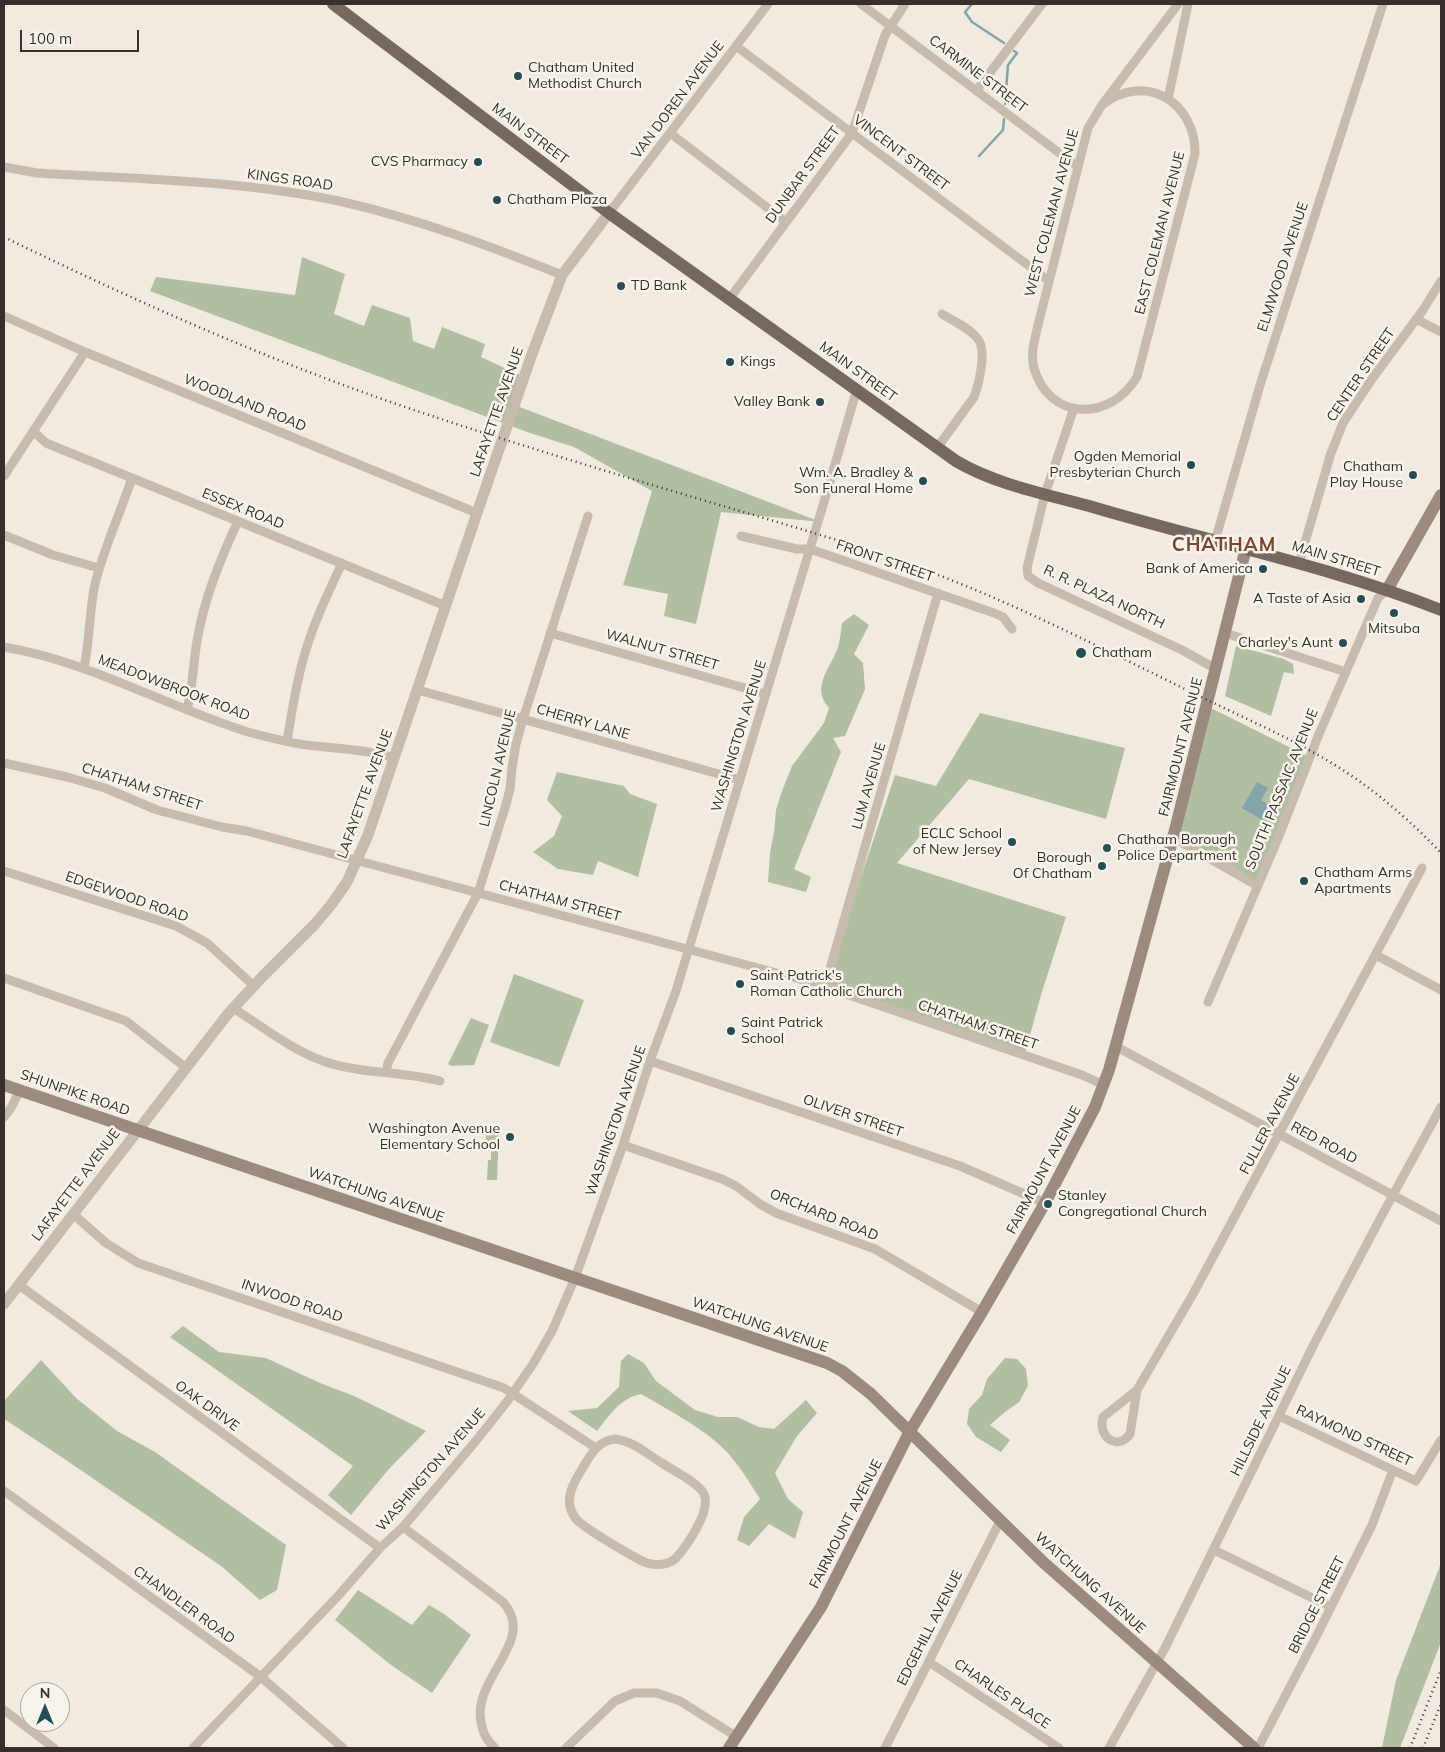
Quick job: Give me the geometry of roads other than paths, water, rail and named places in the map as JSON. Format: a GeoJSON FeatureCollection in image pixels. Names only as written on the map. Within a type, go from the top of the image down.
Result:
{"type":"FeatureCollection","features":[{"type":"Feature","properties":{"kind":"main road","name":"MAIN STREET"},"geometry":{"type":"LineString","coordinates":[[333,4],[609,213],[937,448],[970,469],[985,476],[1045,494],[1299,563],[1387,590],[1441,610]]}},
{"type":"Feature","properties":{"kind":"main road"},"geometry":{"type":"LineString","coordinates":[[1387,590],[1441,495]]}},
{"type":"Feature","properties":{"kind":"main road","name":"FAIRMOUNT AVENUE"},"geometry":{"type":"LineString","coordinates":[[729,1748],[821,1607],[910,1431],[1045,1203],[1104,1085],[1172,837],[1246,548]]}},
{"type":"Feature","properties":{"kind":"main road","name":"SHUNPIKE ROAD"},"geometry":{"type":"LineString","coordinates":[[4,1085],[137,1130]]}},
{"type":"Feature","properties":{"kind":"main road","name":"WATCHUNG AVENUE"},"geometry":{"type":"LineString","coordinates":[[137,1130],[827,1363],[852,1378],[872,1394],[1000,1521],[1070,1587],[1254,1748]]}},
{"type":"Feature","properties":{"kind":"street","name":"VAN DOREN AVENUE"},"geometry":{"type":"LineString","coordinates":[[609,213],[768,4]]}},
{"type":"Feature","properties":{"kind":"street","name":"CARMINE STREET"},"geometry":{"type":"LineString","coordinates":[[861,4],[1078,167]]}},
{"type":"Feature","properties":{"kind":"street","name":"DUNBAR STREET"},"geometry":{"type":"LineString","coordinates":[[730,298],[852,133],[884,35],[905,4]]}},
{"type":"Feature","properties":{"kind":"street"},"geometry":{"type":"LineString","coordinates":[[976,90],[1042,4]]}},
{"type":"Feature","properties":{"kind":"street","name":"WEST COLEMAN AVENUE"},"geometry":{"type":"LineString","coordinates":[[1074,408],[1059,402],[1050,395],[1038,378],[1034,368],[1033,346],[1086,134],[1102,104],[1178,4]]}},
{"type":"Feature","properties":{"kind":"street"},"geometry":{"type":"LineString","coordinates":[[1168,99],[1188,4]]}},
{"type":"Feature","properties":{"kind":"street","name":"ELMWOOD AVENUE"},"geometry":{"type":"LineString","coordinates":[[1215,541],[1261,382],[1383,4]]}},
{"type":"Feature","properties":{"kind":"street","name":"VINCENT STREET"},"geometry":{"type":"LineString","coordinates":[[736,46],[1049,280]]}},
{"type":"Feature","properties":{"kind":"street","name":"EAST COLEMAN AVENUE"},"geometry":{"type":"LineString","coordinates":[[1074,408],[1096,409],[1111,404],[1132,386],[1141,366],[1195,144],[1184,113],[1168,99],[1158,94],[1137,91],[1116,95],[1102,104]]}},
{"type":"Feature","properties":{"kind":"street"},"geometry":{"type":"LineString","coordinates":[[670,133],[786,222]]}},
{"type":"Feature","properties":{"kind":"street","name":"KINGS ROAD"},"geometry":{"type":"LineString","coordinates":[[4,167],[37,173],[248,187],[342,202],[436,227],[562,276]]}},
{"type":"Feature","properties":{"kind":"street","name":"LAFAYETTE AVENUE"},"geometry":{"type":"LineString","coordinates":[[4,1304],[233,1008],[315,924],[347,882],[368,835],[532,354],[562,276],[609,213]]}},
{"type":"Feature","properties":{"kind":"street","name":"CENTER STREET"},"geometry":{"type":"LineString","coordinates":[[1299,563],[1331,454],[1343,424],[1372,379],[1441,282]]}},
{"type":"Feature","properties":{"kind":"street"},"geometry":{"type":"LineString","coordinates":[[937,448],[974,397],[978,387],[982,354],[981,344],[975,335],[942,314]]}},
{"type":"Feature","properties":{"kind":"street","name":"WOODLAND ROAD"},"geometry":{"type":"LineString","coordinates":[[4,316],[85,352],[477,513]]}},
{"type":"Feature","properties":{"kind":"street"},"geometry":{"type":"LineString","coordinates":[[1416,319],[1441,332]]}},
{"type":"Feature","properties":{"kind":"street"},"geometry":{"type":"LineString","coordinates":[[4,476],[85,352]]}},
{"type":"Feature","properties":{"kind":"street","name":"WASHINGTON AVENUE"},"geometry":{"type":"LineString","coordinates":[[193,1748],[380,1548],[404,1527],[513,1393],[534,1364],[552,1331],[575,1278],[623,1145],[689,949],[857,389]]}},
{"type":"Feature","properties":{"kind":"street"},"geometry":{"type":"LineString","coordinates":[[1045,494],[1074,408]]}},
{"type":"Feature","properties":{"kind":"street","name":"ESSEX ROAD"},"geometry":{"type":"LineString","coordinates":[[33,431],[46,443],[446,606]]}},
{"type":"Feature","properties":{"kind":"street"},"geometry":{"type":"LineString","coordinates":[[84,668],[99,568],[132,478]]}},
{"type":"Feature","properties":{"kind":"street","name":"R. R. PLAZA NORTH"},"geometry":{"type":"LineString","coordinates":[[1045,494],[1026,568],[1028,576],[1038,583],[1182,650],[1216,669]]}},
{"type":"Feature","properties":{"kind":"street","name":"LINCOLN AVENUE"},"geometry":{"type":"LineString","coordinates":[[386,1072],[388,1062],[478,893],[506,808],[516,744],[523,719],[588,516]]}},
{"type":"Feature","properties":{"kind":"street"},"geometry":{"type":"LineString","coordinates":[[187,710],[203,612],[220,560],[238,521]]}},
{"type":"Feature","properties":{"kind":"street"},"geometry":{"type":"LineString","coordinates":[[4,535],[53,556],[99,568]]}},
{"type":"Feature","properties":{"kind":"street","name":"FRONT STREET"},"geometry":{"type":"LineString","coordinates":[[741,536],[797,549],[810,549],[1003,617],[1012,629]]}},
{"type":"Feature","properties":{"kind":"street"},"geometry":{"type":"LineString","coordinates":[[287,741],[305,654],[322,605],[342,563]]}},
{"type":"Feature","properties":{"kind":"street","name":"SOUTH PASSAIC AVENUE"},"geometry":{"type":"LineString","coordinates":[[1208,1002],[1258,886],[1319,734],[1378,598],[1387,590]]}},
{"type":"Feature","properties":{"kind":"street","name":"LUM AVENUE"},"geometry":{"type":"LineString","coordinates":[[825,986],[938,593]]}},
{"type":"Feature","properties":{"kind":"street","name":"WALNUT STREET"},"geometry":{"type":"LineString","coordinates":[[550,633],[766,694]]}},
{"type":"Feature","properties":{"kind":"street"},"geometry":{"type":"LineString","coordinates":[[1225,633],[1346,672]]}},
{"type":"Feature","properties":{"kind":"street","name":"MEADOWBROOK ROAD"},"geometry":{"type":"LineString","coordinates":[[4,647],[63,660],[120,681],[187,710],[250,732],[312,746],[378,753],[394,758]]}},
{"type":"Feature","properties":{"kind":"street","name":"CHERRY LANE"},"geometry":{"type":"LineString","coordinates":[[418,690],[740,780]]}},
{"type":"Feature","properties":{"kind":"street","name":"CHATHAM STREET"},"geometry":{"type":"LineString","coordinates":[[4,763],[67,777],[105,788],[158,810],[222,826],[247,830],[825,986],[1104,1085]]}},
{"type":"Feature","properties":{"kind":"street"},"geometry":{"type":"LineString","coordinates":[[1172,837],[1258,886]]}},
{"type":"Feature","properties":{"kind":"street","name":"FULLER AVENUE"},"geometry":{"type":"LineString","coordinates":[[1137,1390],[1103,1417],[1103,1432],[1110,1440],[1121,1441],[1130,1434],[1137,1390],[1210,1264],[1422,868]]}},
{"type":"Feature","properties":{"kind":"street","name":"EDGEWOOD ROAD"},"geometry":{"type":"LineString","coordinates":[[4,871],[176,926],[207,944],[254,986]]}},
{"type":"Feature","properties":{"kind":"street"},"geometry":{"type":"LineString","coordinates":[[1376,955],[1441,990]]}},
{"type":"Feature","properties":{"kind":"street"},"geometry":{"type":"LineString","coordinates":[[4,978],[126,1021],[186,1067]]}},
{"type":"Feature","properties":{"kind":"street"},"geometry":{"type":"LineString","coordinates":[[233,1008],[298,1050],[323,1061],[356,1069],[424,1077],[440,1081]]}},
{"type":"Feature","properties":{"kind":"street","name":"RED ROAD"},"geometry":{"type":"LineString","coordinates":[[1115,1046],[1441,1221]]}},
{"type":"Feature","properties":{"kind":"street","name":"OLIVER STREET"},"geometry":{"type":"LineString","coordinates":[[650,1061],[960,1166],[1045,1203]]}},
{"type":"Feature","properties":{"kind":"street"},"geometry":{"type":"LineString","coordinates":[[4,1118],[20,1090]]}},
{"type":"Feature","properties":{"kind":"street","name":"HILLSIDE AVENUE"},"geometry":{"type":"LineString","coordinates":[[1109,1748],[1157,1662],[1214,1550],[1318,1336],[1441,1107]]}},
{"type":"Feature","properties":{"kind":"street","name":"ORCHARD ROAD"},"geometry":{"type":"LineString","coordinates":[[623,1145],[722,1180],[736,1186],[776,1213],[875,1249],[982,1312]]}},
{"type":"Feature","properties":{"kind":"street","name":"INWOOD ROAD"},"geometry":{"type":"LineString","coordinates":[[73,1214],[106,1243],[138,1263],[504,1388],[596,1448]]}},
{"type":"Feature","properties":{"kind":"street","name":"OAK DRIVE"},"geometry":{"type":"LineString","coordinates":[[19,1285],[380,1548]]}},
{"type":"Feature","properties":{"kind":"street","name":"RAYMOND STREET"},"geometry":{"type":"LineString","coordinates":[[1279,1416],[1417,1480],[1441,1440]]}},
{"type":"Feature","properties":{"kind":"street"},"geometry":{"type":"LineString","coordinates":[[615,1439],[627,1442],[695,1485],[704,1494],[705,1506],[703,1514],[688,1542],[673,1561],[660,1564],[646,1562],[582,1524],[572,1514],[569,1499],[572,1489],[596,1448],[602,1442],[608,1440],[615,1439]]}},
{"type":"Feature","properties":{"kind":"street","name":"BRIDGE STREET"},"geometry":{"type":"LineString","coordinates":[[1258,1748],[1372,1525],[1393,1470]]}},
{"type":"Feature","properties":{"kind":"street","name":"CHANDLER ROAD"},"geometry":{"type":"LineString","coordinates":[[4,1491],[261,1677],[342,1748]]}},
{"type":"Feature","properties":{"kind":"street","name":"EDGEHILL AVENUE"},"geometry":{"type":"LineString","coordinates":[[885,1748],[1000,1521]]}},
{"type":"Feature","properties":{"kind":"street"},"geometry":{"type":"LineString","coordinates":[[404,1527],[503,1602],[512,1614],[514,1628],[506,1654],[488,1683],[479,1705],[485,1737],[495,1748]]}},
{"type":"Feature","properties":{"kind":"street"},"geometry":{"type":"LineString","coordinates":[[1214,1550],[1331,1607]]}},
{"type":"Feature","properties":{"kind":"street","name":"CHARLES PLACE"},"geometry":{"type":"LineString","coordinates":[[929,1662],[1059,1748]]}},
{"type":"Feature","properties":{"kind":"street"},"geometry":{"type":"LineString","coordinates":[[566,1748],[615,1701],[634,1693],[657,1693],[680,1700],[737,1737]]}},
{"type":"Feature","properties":{"kind":"street"},"geometry":{"type":"LineString","coordinates":[[4,1710],[54,1748]]}},
{"type":"Feature","properties":{"kind":"water"},"geometry":{"type":"Polygon","coordinates":[[[1257,782],[1268,788],[1261,800],[1273,808],[1266,822],[1242,808],[1257,782]]]}},
{"type":"Feature","properties":{"kind":"waterway"},"geometry":{"type":"LineString","coordinates":[[972,4],[965,12],[972,22],[1004,43]]}},
{"type":"Feature","properties":{"kind":"waterway"},"geometry":{"type":"LineString","coordinates":[[1005,104],[1008,65],[1017,53],[1014,51]]}},
{"type":"Feature","properties":{"kind":"waterway"},"geometry":{"type":"LineString","coordinates":[[979,156],[1003,130],[1004,119]]}},
{"type":"Feature","properties":{"kind":"railway"},"geometry":{"type":"LineString","coordinates":[[4,237],[159,310],[318,376],[531,448],[865,549],[988,595],[1278,734],[1325,759],[1356,779],[1386,802],[1441,853]]}},
{"type":"Feature","properties":{"kind":"railway"},"geometry":{"type":"LineString","coordinates":[[1410,1748],[1441,1670]]}},
{"type":"Feature","properties":{"kind":"railway"},"geometry":{"type":"LineString","coordinates":[[1423,1748],[1441,1704]]}},
{"type":"Feature","properties":{"kind":"place","name":"Chatham United Methodist Church"},"geometry":{"type":"Point","coordinates":[518,76]}},
{"type":"Feature","properties":{"kind":"place","name":"CVS Pharmacy"},"geometry":{"type":"Point","coordinates":[478,162]}},
{"type":"Feature","properties":{"kind":"place","name":"Chatham Plaza"},"geometry":{"type":"Point","coordinates":[497,200]}},
{"type":"Feature","properties":{"kind":"place","name":"TD Bank"},"geometry":{"type":"Point","coordinates":[621,286]}},
{"type":"Feature","properties":{"kind":"place","name":"Kings"},"geometry":{"type":"Point","coordinates":[730,362]}},
{"type":"Feature","properties":{"kind":"place","name":"Valley Bank"},"geometry":{"type":"Point","coordinates":[820,402]}},
{"type":"Feature","properties":{"kind":"place","name":"Ogden Memorial Presbyterian Church"},"geometry":{"type":"Point","coordinates":[1191,465]}},
{"type":"Feature","properties":{"kind":"place","name":"Chatham Play House"},"geometry":{"type":"Point","coordinates":[1413,475]}},
{"type":"Feature","properties":{"kind":"place","name":"Wm. A. Bradley & Son Funeral Home"},"geometry":{"type":"Point","coordinates":[923,481]}},
{"type":"Feature","properties":{"kind":"place","name":"Bank of America"},"geometry":{"type":"Point","coordinates":[1263,569]}},
{"type":"Feature","properties":{"kind":"place","name":"A Taste of Asia"},"geometry":{"type":"Point","coordinates":[1361,599]}},
{"type":"Feature","properties":{"kind":"place","name":"Mitsuba"},"geometry":{"type":"Point","coordinates":[1394,613]}},
{"type":"Feature","properties":{"kind":"place","name":"Charley's Aunt"},"geometry":{"type":"Point","coordinates":[1343,643]}},
{"type":"Feature","properties":{"kind":"place","name":"Chatham"},"geometry":{"type":"Point","coordinates":[1081,653]}},
{"type":"Feature","properties":{"kind":"place","name":"ECLC School of New Jersey"},"geometry":{"type":"Point","coordinates":[1012,842]}},
{"type":"Feature","properties":{"kind":"place","name":"Chatham Borough Police Department"},"geometry":{"type":"Point","coordinates":[1107,848]}},
{"type":"Feature","properties":{"kind":"place","name":"Borough Of Chatham"},"geometry":{"type":"Point","coordinates":[1102,866]}},
{"type":"Feature","properties":{"kind":"place","name":"Chatham Arms Apartments"},"geometry":{"type":"Point","coordinates":[1304,881]}},
{"type":"Feature","properties":{"kind":"place","name":"Saint Patrick's Roman Catholic Church"},"geometry":{"type":"Point","coordinates":[740,984]}},
{"type":"Feature","properties":{"kind":"place","name":"Saint Patrick School"},"geometry":{"type":"Point","coordinates":[731,1031]}},
{"type":"Feature","properties":{"kind":"place","name":"Washington Avenue Elementary School"},"geometry":{"type":"Point","coordinates":[510,1137]}},
{"type":"Feature","properties":{"kind":"place","name":"Stanley Congregational Church"},"geometry":{"type":"Point","coordinates":[1048,1204]}},
{"type":"Feature","properties":{"kind":"district","name":"CHATHAM"},"geometry":{"type":"Point","coordinates":[1224,545]}}]}
